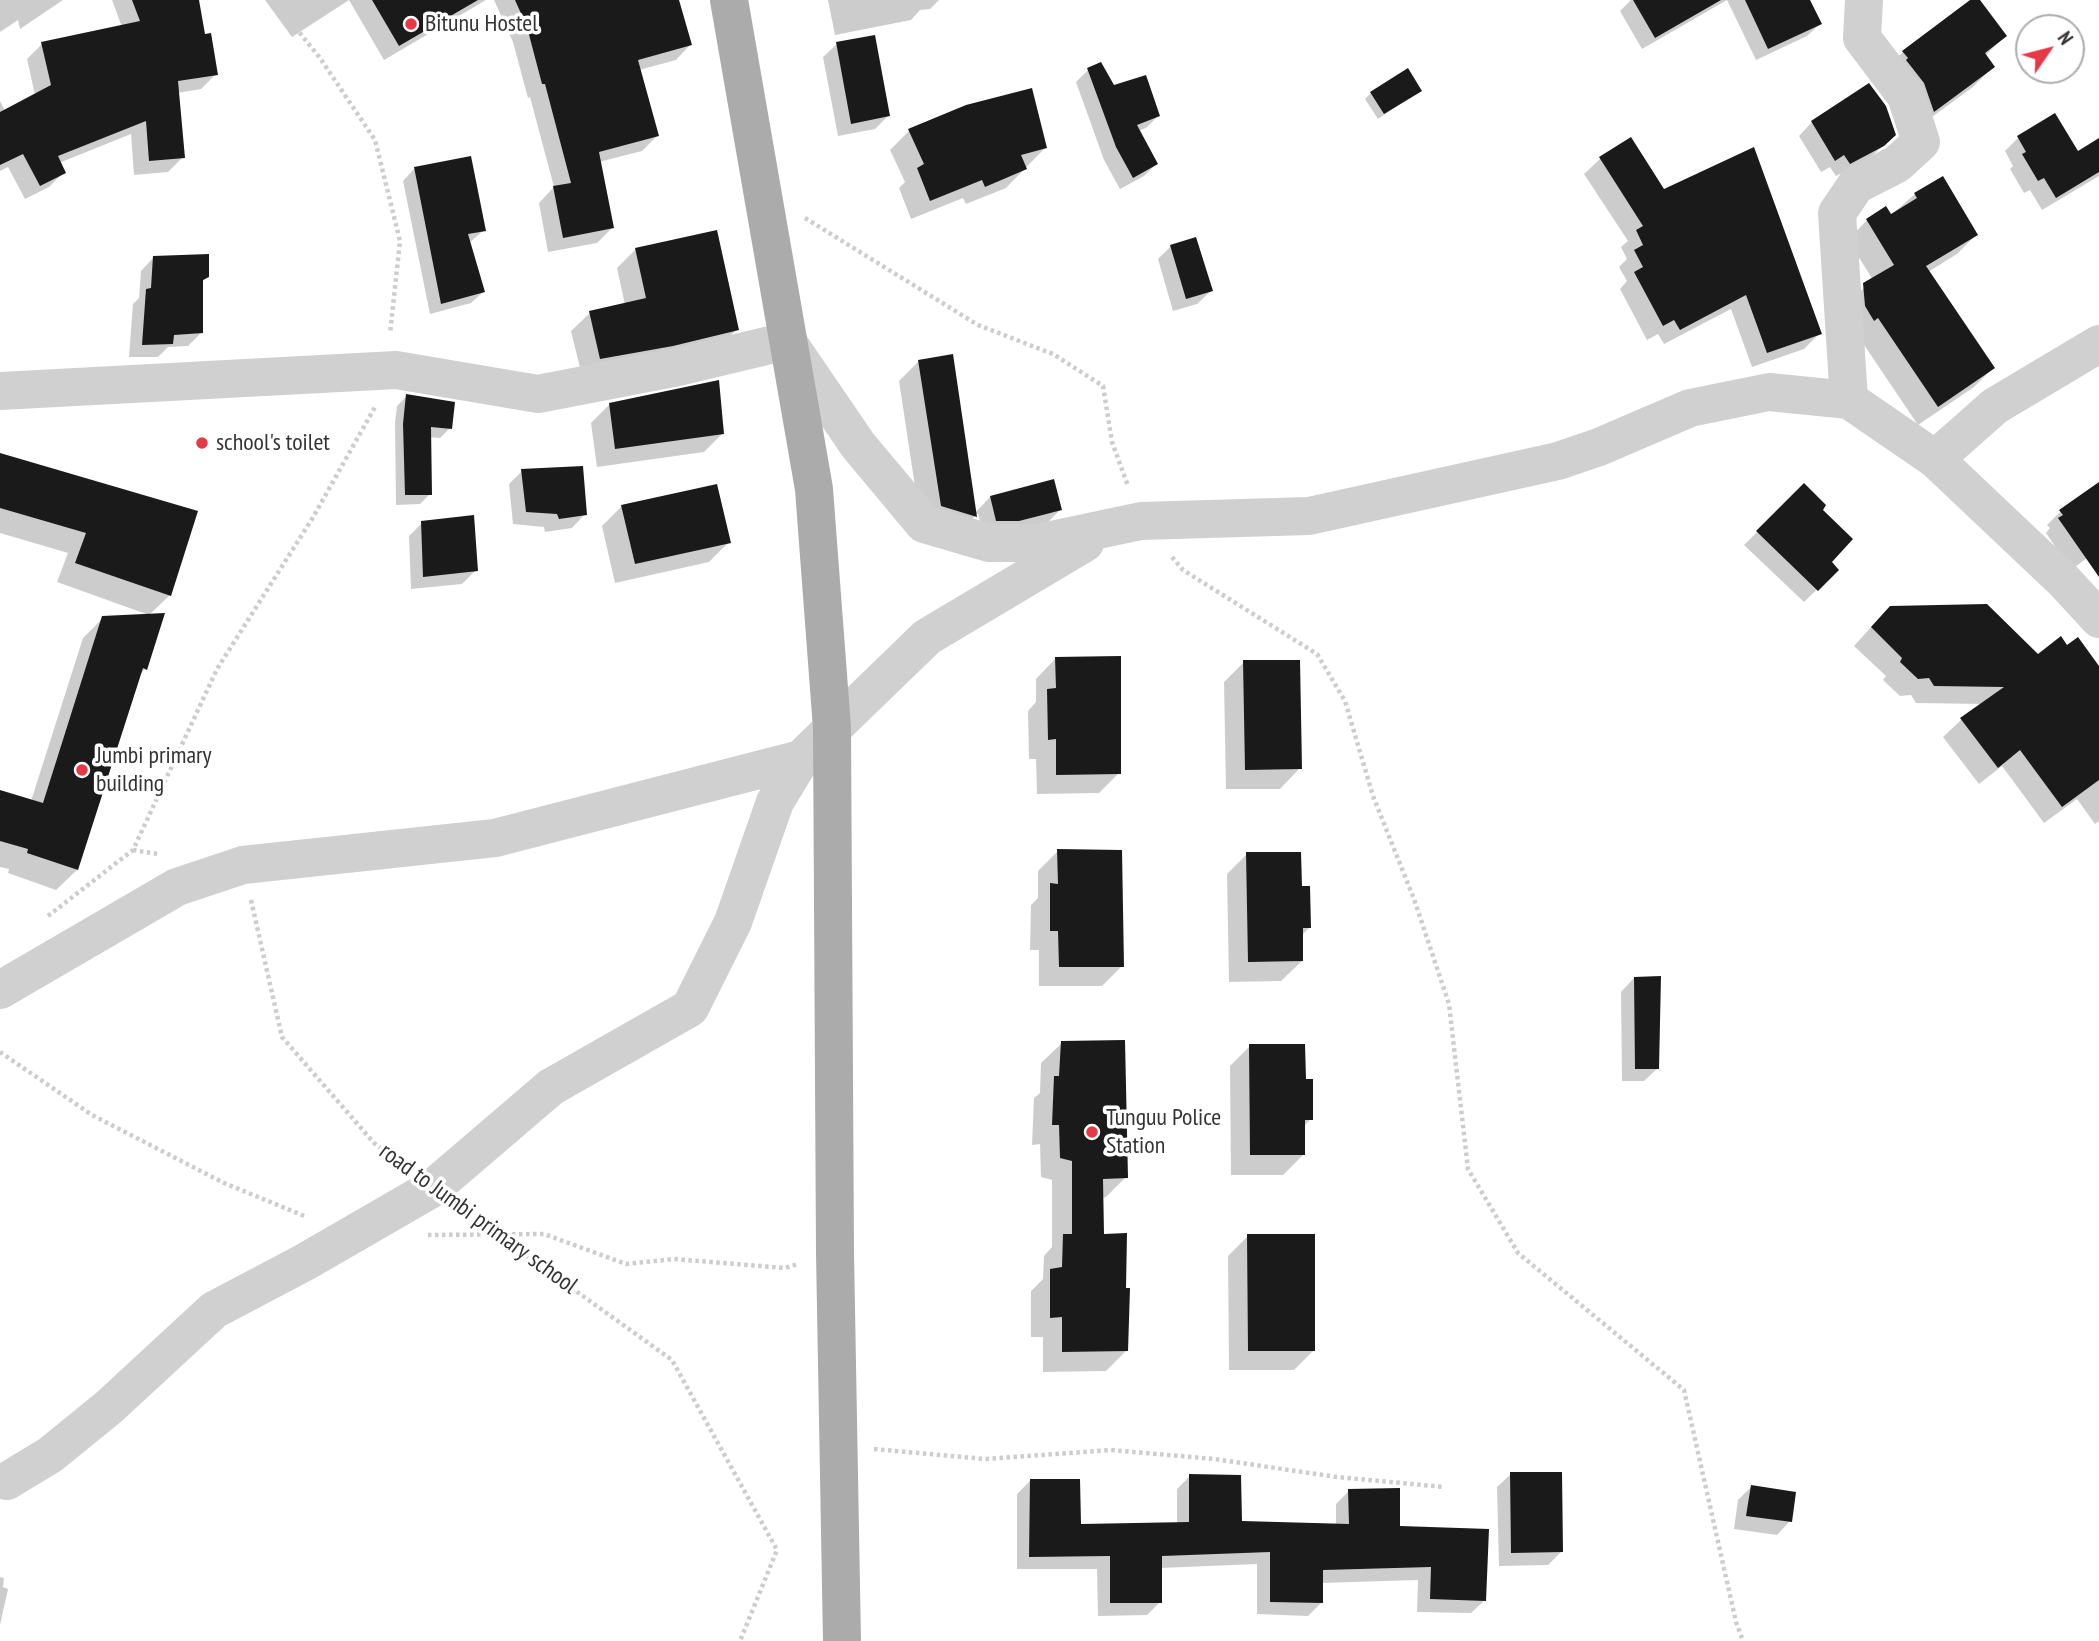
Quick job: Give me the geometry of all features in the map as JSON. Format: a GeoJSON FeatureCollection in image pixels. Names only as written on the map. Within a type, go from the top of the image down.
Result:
{"type":"FeatureCollection","features":[{"type":"Feature","properties":{"kind":"main road"},"geometry":{"type":"LineString","coordinates":[[729,0],[814,489],[832,728],[842,1641]]}},
{"type":"Feature","properties":{"kind":"street"},"geometry":{"type":"LineString","coordinates":[[1849,400],[1836,213],[1856,185],[1897,164],[1921,142],[1906,96],[1862,38],[1864,0]]}},
{"type":"Feature","properties":{"kind":"street"},"geometry":{"type":"LineString","coordinates":[[0,391],[396,370],[538,394],[678,367],[788,341],[858,445],[924,524],[989,543],[1037,543],[1141,521],[1309,516],[1558,461],[1599,447],[1690,408],[1769,392],[1849,400],[1935,459],[2064,580],[2099,619]]}},
{"type":"Feature","properties":{"kind":"street"},"geometry":{"type":"LineString","coordinates":[[1935,459],[1995,406],[2093,360]]}},
{"type":"Feature","properties":{"kind":"street"},"geometry":{"type":"LineString","coordinates":[[7,1481],[50,1455],[109,1407],[214,1310],[305,1262],[433,1188],[551,1087],[690,1008],[733,922],[775,802],[801,759],[927,637],[1080,544],[1141,521]]}},
{"type":"Feature","properties":{"kind":"street"},"geometry":{"type":"LineString","coordinates":[[0,989],[177,887],[243,865],[495,838],[801,759]]}},
{"type":"Feature","properties":{"kind":"path"},"geometry":{"type":"LineString","coordinates":[[41,922],[134,850],[217,669],[312,519],[396,370],[390,343],[400,241],[374,140],[320,58],[273,0]]}},
{"type":"Feature","properties":{"kind":"path"},"geometry":{"type":"LineString","coordinates":[[761,190],[978,325],[1054,354],[1103,386],[1112,442],[1141,521],[1183,570],[1317,654],[1345,701],[1373,796],[1414,899],[1449,1004],[1468,1169],[1518,1253],[1684,1390],[1736,1622],[1743,1641]]}},
{"type":"Feature","properties":{"kind":"path"},"geometry":{"type":"LineString","coordinates":[[134,850],[161,854]]}},
{"type":"Feature","properties":{"kind":"path","name":"road to Jumbi primary school"},"geometry":{"type":"LineString","coordinates":[[243,865],[282,1037],[374,1143],[673,1360],[777,1550],[740,1641]]}},
{"type":"Feature","properties":{"kind":"path"},"geometry":{"type":"LineString","coordinates":[[838,1445],[985,1459],[1111,1450],[1214,1459],[1337,1477],[1444,1487]]}},
{"type":"Feature","properties":{"kind":"building"},"geometry":{"type":"Polygon","coordinates":[[[132,0],[199,0],[205,34],[211,33],[218,75],[178,81],[185,158],[149,161],[146,121],[58,156],[66,173],[40,186],[23,154],[0,165],[0,112],[51,85],[41,42],[140,21],[132,0]]]}},
{"type":"Feature","properties":{"kind":"building","name":"Bitunu Hostel"},"geometry":{"type":"Polygon","coordinates":[[[372,0],[478,0],[399,46],[372,0]]]}},
{"type":"Feature","properties":{"kind":"building"},"geometry":{"type":"Polygon","coordinates":[[[515,0],[679,0],[692,45],[638,60],[659,136],[599,152],[614,228],[563,238],[553,186],[571,183],[545,84],[542,84],[527,27],[515,0]]]}},
{"type":"Feature","properties":{"kind":"building"},"geometry":{"type":"Polygon","coordinates":[[[1633,0],[1721,0],[1655,38],[1633,0]]]}},
{"type":"Feature","properties":{"kind":"building"},"geometry":{"type":"Polygon","coordinates":[[[1745,0],[1810,0],[1822,24],[1768,49],[1745,0]]]}},
{"type":"Feature","properties":{"kind":"building"},"geometry":{"type":"Polygon","coordinates":[[[1970,0],[1980,0],[2007,36],[1985,53],[1995,67],[1934,112],[1924,83],[1902,51],[1970,0]]]}},
{"type":"Feature","properties":{"kind":"building"},"geometry":{"type":"Polygon","coordinates":[[[875,35],[890,116],[851,124],[836,42],[875,35]]]}},
{"type":"Feature","properties":{"kind":"building"},"geometry":{"type":"Polygon","coordinates":[[[1101,62],[1114,85],[1146,75],[1160,116],[1137,125],[1158,164],[1133,178],[1116,147],[1087,68],[1101,62]]]}},
{"type":"Feature","properties":{"kind":"building"},"geometry":{"type":"Polygon","coordinates":[[[1408,68],[1422,91],[1384,114],[1370,92],[1408,68]]]}},
{"type":"Feature","properties":{"kind":"building"},"geometry":{"type":"Polygon","coordinates":[[[1869,83],[1886,106],[1896,135],[1884,146],[1850,164],[1844,155],[1835,161],[1811,121],[1869,83]]]}},
{"type":"Feature","properties":{"kind":"building"},"geometry":{"type":"Polygon","coordinates":[[[1032,88],[1047,148],[1021,155],[1027,169],[985,187],[982,180],[930,201],[917,168],[924,164],[908,129],[966,105],[1032,88]]]}},
{"type":"Feature","properties":{"kind":"building"},"geometry":{"type":"Polygon","coordinates":[[[2055,113],[2078,151],[2099,138],[2099,172],[2056,198],[2044,178],[2038,181],[2022,154],[2026,152],[2017,136],[2055,113]]]}},
{"type":"Feature","properties":{"kind":"building"},"geometry":{"type":"Polygon","coordinates":[[[1631,137],[1664,189],[1754,147],[1822,334],[1767,353],[1746,295],[1680,330],[1674,320],[1663,326],[1634,272],[1643,267],[1634,250],[1643,245],[1636,230],[1643,226],[1599,157],[1631,137]]]}},
{"type":"Feature","properties":{"kind":"building"},"geometry":{"type":"Polygon","coordinates":[[[471,156],[486,231],[468,234],[485,292],[441,304],[414,167],[471,156]]]}},
{"type":"Feature","properties":{"kind":"building"},"geometry":{"type":"Polygon","coordinates":[[[1943,176],[1978,235],[1926,266],[1995,368],[1938,407],[1878,318],[1874,321],[1865,306],[1863,283],[1894,265],[1866,219],[1886,206],[1891,214],[1917,198],[1914,193],[1943,176]]]}},
{"type":"Feature","properties":{"kind":"building"},"geometry":{"type":"Polygon","coordinates":[[[717,230],[739,330],[673,346],[600,359],[589,311],[646,298],[635,248],[717,230]]]}},
{"type":"Feature","properties":{"kind":"building"},"geometry":{"type":"Polygon","coordinates":[[[1196,237],[1213,291],[1186,299],[1170,245],[1196,237]]]}},
{"type":"Feature","properties":{"kind":"building"},"geometry":{"type":"Polygon","coordinates":[[[209,254],[209,277],[203,280],[203,333],[174,335],[173,344],[142,345],[146,289],[151,288],[153,256],[209,254]]]}},
{"type":"Feature","properties":{"kind":"building"},"geometry":{"type":"Polygon","coordinates":[[[953,354],[977,517],[941,506],[918,360],[953,354]]]}},
{"type":"Feature","properties":{"kind":"building"},"geometry":{"type":"Polygon","coordinates":[[[719,380],[724,434],[615,449],[609,403],[719,380]]]}},
{"type":"Feature","properties":{"kind":"building"},"geometry":{"type":"Polygon","coordinates":[[[406,394],[455,402],[452,429],[431,427],[432,495],[405,495],[403,424],[406,394]]]}},
{"type":"Feature","properties":{"kind":"building"},"geometry":{"type":"Polygon","coordinates":[[[0,453],[198,511],[171,596],[75,563],[86,533],[0,508],[0,453]]]}},
{"type":"Feature","properties":{"kind":"building"},"geometry":{"type":"Polygon","coordinates":[[[583,466],[587,515],[559,519],[557,514],[526,512],[521,469],[583,466]]]}},
{"type":"Feature","properties":{"kind":"building"},"geometry":{"type":"Polygon","coordinates":[[[1054,479],[1062,510],[1019,521],[996,521],[990,496],[1054,479]]]}},
{"type":"Feature","properties":{"kind":"building"},"geometry":{"type":"Polygon","coordinates":[[[2099,482],[2099,577],[2058,518],[2063,515],[2059,510],[2099,482]]]}},
{"type":"Feature","properties":{"kind":"building"},"geometry":{"type":"Polygon","coordinates":[[[1804,483],[1826,505],[1823,510],[1853,539],[1832,562],[1839,570],[1818,591],[1756,531],[1804,483]]]}},
{"type":"Feature","properties":{"kind":"building"},"geometry":{"type":"Polygon","coordinates":[[[717,484],[731,543],[635,564],[621,505],[717,484]]]}},
{"type":"Feature","properties":{"kind":"building"},"geometry":{"type":"Polygon","coordinates":[[[474,515],[478,571],[423,577],[421,521],[474,515]]]}},
{"type":"Feature","properties":{"kind":"building"},"geometry":{"type":"Polygon","coordinates":[[[1987,604],[2038,654],[2061,636],[2067,645],[2078,637],[2099,666],[2099,780],[2062,807],[2020,750],[1998,768],[1960,718],[2004,687],[1934,686],[1929,678],[1918,679],[1900,662],[1902,658],[1871,627],[1890,606],[1987,604]]]}},
{"type":"Feature","properties":{"kind":"building","name":"Jumbi primary building"},"geometry":{"type":"Polygon","coordinates":[[[165,613],[147,670],[143,668],[78,870],[27,853],[28,849],[0,841],[0,790],[43,803],[102,616],[165,613]]]}},
{"type":"Feature","properties":{"kind":"building"},"geometry":{"type":"Polygon","coordinates":[[[1121,656],[1121,774],[1056,775],[1056,739],[1048,740],[1047,689],[1056,688],[1055,657],[1121,656]]]}},
{"type":"Feature","properties":{"kind":"building"},"geometry":{"type":"Polygon","coordinates":[[[1243,660],[1300,660],[1302,769],[1245,770],[1243,660]]]}},
{"type":"Feature","properties":{"kind":"building"},"geometry":{"type":"Polygon","coordinates":[[[1057,849],[1122,850],[1124,967],[1059,967],[1058,931],[1050,931],[1050,883],[1058,884],[1057,849]]]}},
{"type":"Feature","properties":{"kind":"building"},"geometry":{"type":"Polygon","coordinates":[[[1246,852],[1301,852],[1302,886],[1310,886],[1311,928],[1303,928],[1303,961],[1248,962],[1246,852]]]}},
{"type":"Feature","properties":{"kind":"building"},"geometry":{"type":"Polygon","coordinates":[[[1661,976],[1659,1069],[1635,1069],[1634,977],[1661,976]]]}},
{"type":"Feature","properties":{"kind":"building"},"geometry":{"type":"Polygon","coordinates":[[[1125,1040],[1128,1178],[1103,1179],[1104,1234],[1127,1233],[1126,1288],[1130,1288],[1128,1351],[1062,1352],[1062,1317],[1050,1318],[1050,1269],[1062,1267],[1063,1234],[1072,1234],[1072,1161],[1060,1158],[1059,1125],[1052,1125],[1054,1076],[1059,1076],[1061,1041],[1125,1040]]]}},
{"type":"Feature","properties":{"kind":"building"},"geometry":{"type":"Polygon","coordinates":[[[1249,1044],[1305,1044],[1306,1079],[1313,1079],[1313,1120],[1305,1120],[1305,1155],[1250,1155],[1249,1044]]]}},
{"type":"Feature","properties":{"kind":"building"},"geometry":{"type":"Polygon","coordinates":[[[1247,1234],[1315,1234],[1315,1351],[1248,1351],[1247,1234]]]}},
{"type":"Feature","properties":{"kind":"building"},"geometry":{"type":"Polygon","coordinates":[[[1510,1472],[1562,1472],[1563,1552],[1511,1553],[1510,1472]]]}},
{"type":"Feature","properties":{"kind":"building"},"geometry":{"type":"Polygon","coordinates":[[[1189,1474],[1241,1475],[1242,1521],[1349,1524],[1348,1489],[1400,1488],[1400,1526],[1489,1529],[1486,1601],[1430,1599],[1431,1567],[1323,1570],[1323,1603],[1270,1602],[1270,1552],[1162,1556],[1162,1603],[1110,1603],[1110,1556],[1029,1557],[1030,1479],[1080,1479],[1081,1524],[1189,1522],[1189,1474]]]}},
{"type":"Feature","properties":{"kind":"building"},"geometry":{"type":"Polygon","coordinates":[[[1751,1485],[1796,1492],[1792,1522],[1746,1516],[1751,1485]]]}},
{"type":"Feature","properties":{"kind":"place","name":"Bitunu Hostel"},"geometry":{"type":"Point","coordinates":[411,24]}},
{"type":"Feature","properties":{"kind":"place","name":"school's toilet"},"geometry":{"type":"Point","coordinates":[202,443]}},
{"type":"Feature","properties":{"kind":"place","name":"Jumbi primary building"},"geometry":{"type":"Point","coordinates":[82,770]}},
{"type":"Feature","properties":{"kind":"place","name":"Tunguu Police Station"},"geometry":{"type":"Point","coordinates":[1092,1132]}}]}
